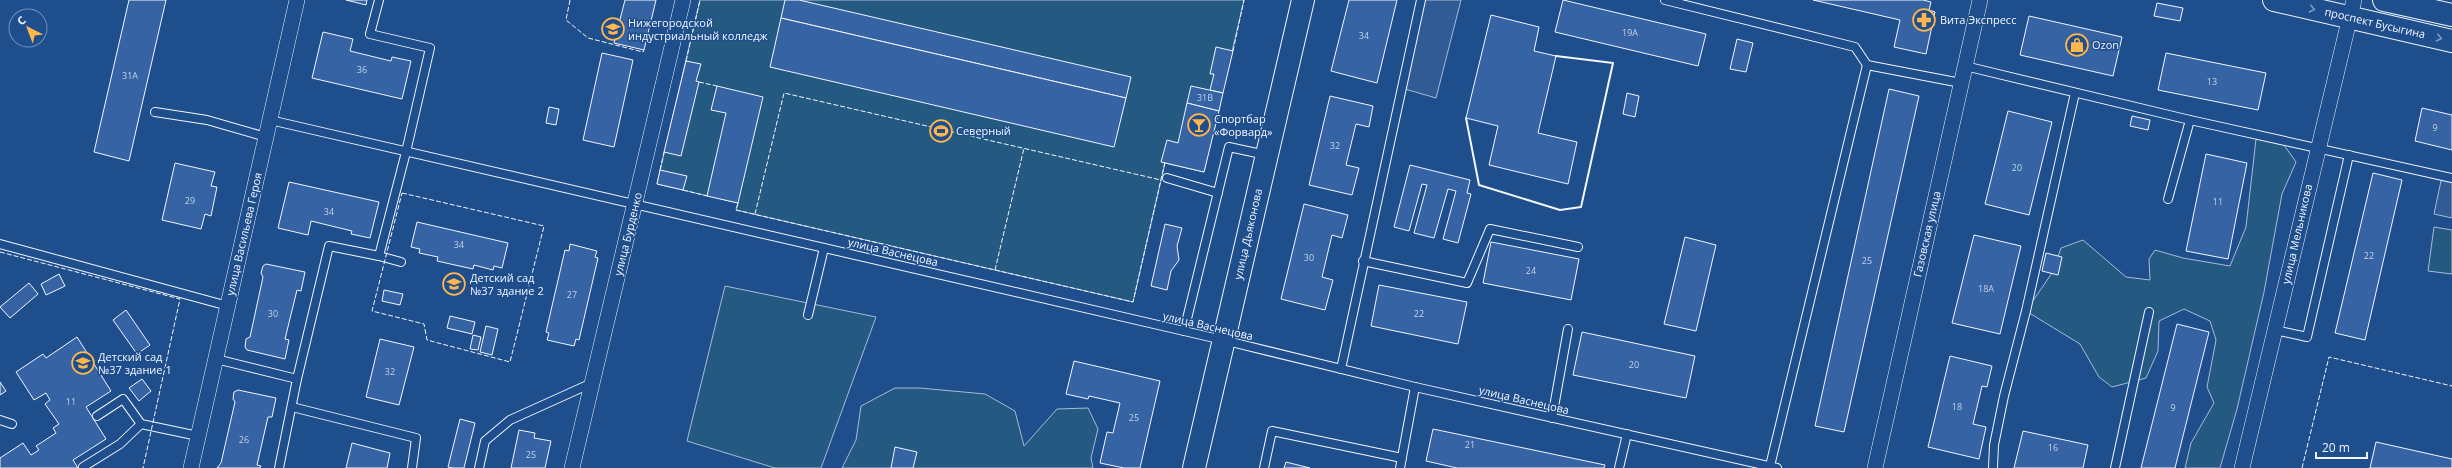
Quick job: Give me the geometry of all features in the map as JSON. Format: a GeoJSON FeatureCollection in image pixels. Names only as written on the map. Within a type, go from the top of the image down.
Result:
{"type":"FeatureCollection","features":[{"type":"Feature","properties":{"kind":"main road","name":"улица Дьяконова"},"geometry":{"type":"LineString","coordinates":[[1194,468],[1303,0]]}},
{"type":"Feature","properties":{"kind":"main road","name":"проспект Бусыгина"},"geometry":{"type":"LineString","coordinates":[[2274,0],[2352,9],[2452,41]]}},
{"type":"Feature","properties":{"kind":"main road"},"geometry":{"type":"LineString","coordinates":[[2384,0],[2452,15]]}},
{"type":"Feature","properties":{"kind":"street","name":"улица Васильева Героя"},"geometry":{"type":"LineString","coordinates":[[191,468],[297,0]]}},
{"type":"Feature","properties":{"kind":"street","name":"улица Бурденко"},"geometry":{"type":"LineString","coordinates":[[572,468],[683,0]]}},
{"type":"Feature","properties":{"kind":"street","name":"Газовская улица"},"geometry":{"type":"LineString","coordinates":[[1875,468],[1980,0]]}},
{"type":"Feature","properties":{"kind":"street","name":"улица Мельникова"},"geometry":{"type":"LineString","coordinates":[[2242,468],[2317,148],[2352,9]]}},
{"type":"Feature","properties":{"kind":"lane"},"geometry":{"type":"LineString","coordinates":[[378,256],[406,152],[430,48],[370,34],[379,0]]}},
{"type":"Feature","properties":{"kind":"lane"},"geometry":{"type":"LineString","coordinates":[[1341,369],[1363,261],[1421,0]]}},
{"type":"Feature","properties":{"kind":"lane"},"geometry":{"type":"LineString","coordinates":[[1665,0],[1855,47],[1867,65],[1962,82]]}},
{"type":"Feature","properties":{"kind":"lane"},"geometry":{"type":"LineString","coordinates":[[1774,467],[1867,65]]}},
{"type":"Feature","properties":{"kind":"lane"},"geometry":{"type":"LineString","coordinates":[[1965,66],[2190,120],[2452,178]]}},
{"type":"Feature","properties":{"kind":"lane"},"geometry":{"type":"LineString","coordinates":[[1993,468],[1994,445],[2004,396],[2026,310],[2075,93]]}},
{"type":"Feature","properties":{"kind":"lane"},"geometry":{"type":"LineString","coordinates":[[155,112],[207,120],[266,137]]}},
{"type":"Feature","properties":{"kind":"lane","name":"улица Васнецова"},"geometry":{"type":"LineString","coordinates":[[270,120],[1223,340],[1415,387],[1774,467]]}},
{"type":"Feature","properties":{"kind":"lane"},"geometry":{"type":"LineString","coordinates":[[2168,198],[2190,120]]}},
{"type":"Feature","properties":{"kind":"lane"},"geometry":{"type":"LineString","coordinates":[[1184,331],[1229,147],[1267,155]]}},
{"type":"Feature","properties":{"kind":"lane"},"geometry":{"type":"LineString","coordinates":[[2274,330],[2307,337],[2349,155]]}},
{"type":"Feature","properties":{"kind":"lane"},"geometry":{"type":"LineString","coordinates":[[1167,178],[1218,193]]}},
{"type":"Feature","properties":{"kind":"lane"},"geometry":{"type":"LineString","coordinates":[[1363,261],[1467,283],[1490,229],[1578,246]]}},
{"type":"Feature","properties":{"kind":"lane"},"geometry":{"type":"LineString","coordinates":[[0,244],[228,306]]}},
{"type":"Feature","properties":{"kind":"lane"},"geometry":{"type":"LineString","coordinates":[[279,468],[329,246],[401,262]]}},
{"type":"Feature","properties":{"kind":"lane"},"geometry":{"type":"LineString","coordinates":[[808,315],[824,248]]}},
{"type":"Feature","properties":{"kind":"lane"},"geometry":{"type":"LineString","coordinates":[[2115,468],[2149,312]]}},
{"type":"Feature","properties":{"kind":"lane"},"geometry":{"type":"LineString","coordinates":[[1552,418],[1568,329]]}},
{"type":"Feature","properties":{"kind":"lane"},"geometry":{"type":"LineString","coordinates":[[216,359],[298,379]]}},
{"type":"Feature","properties":{"kind":"lane"},"geometry":{"type":"LineString","coordinates":[[479,468],[485,441],[510,420],[592,383]]}},
{"type":"Feature","properties":{"kind":"lane"},"geometry":{"type":"LineString","coordinates":[[1400,468],[1415,387]]}},
{"type":"Feature","properties":{"kind":"lane"},"geometry":{"type":"LineString","coordinates":[[97,416],[123,399],[141,424],[198,436]]}},
{"type":"Feature","properties":{"kind":"lane"},"geometry":{"type":"LineString","coordinates":[[292,407],[416,438],[412,468]]}},
{"type":"Feature","properties":{"kind":"lane"},"geometry":{"type":"LineString","coordinates":[[0,420],[12,424]]}},
{"type":"Feature","properties":{"kind":"lane"},"geometry":{"type":"LineString","coordinates":[[83,467],[120,444],[141,424]]}},
{"type":"Feature","properties":{"kind":"lane"},"geometry":{"type":"LineString","coordinates":[[1264,468],[1272,431],[1402,458]]}},
{"type":"Feature","properties":{"kind":"lane"},"geometry":{"type":"LineString","coordinates":[[1619,468],[1626,434]]}},
{"type":"Feature","properties":{"kind":"shaded area","name":"Северный"},"geometry":{"type":"Polygon","coordinates":[[[700,0],[1244,0],[1204,172],[1165,163],[1133,302],[736,210],[738,203],[657,184],[700,0]]]}},
{"type":"Feature","properties":{"kind":"shaded area"},"geometry":{"type":"Polygon","coordinates":[[[1425,0],[1461,0],[1436,98],[1405,89],[1425,0]]]}},
{"type":"Feature","properties":{"kind":"shaded area"},"geometry":{"type":"Polygon","coordinates":[[[2256,139],[2284,145],[2296,162],[2282,194],[2264,292],[2237,409],[2220,468],[2185,468],[2191,443],[2214,403],[2207,387],[2216,340],[2210,321],[2184,309],[2159,321],[2158,351],[2146,378],[2112,387],[2099,377],[2080,344],[2026,311],[2052,273],[2061,248],[2083,240],[2126,277],[2150,280],[2149,259],[2155,250],[2183,258],[2230,266],[2246,227],[2256,139]]]}},
{"type":"Feature","properties":{"kind":"shaded area"},"geometry":{"type":"Polygon","coordinates":[[[2442,176],[2452,178],[2452,218],[2434,214],[2442,176]]]}},
{"type":"Feature","properties":{"kind":"shaded area"},"geometry":{"type":"Polygon","coordinates":[[[2434,227],[2452,230],[2452,274],[2428,271],[2434,227]]]}},
{"type":"Feature","properties":{"kind":"shaded area"},"geometry":{"type":"Polygon","coordinates":[[[725,286],[876,317],[821,468],[775,468],[687,441],[725,286]]]}},
{"type":"Feature","properties":{"kind":"shaded area"},"geometry":{"type":"Polygon","coordinates":[[[895,388],[920,388],[985,394],[1015,411],[1024,446],[1057,409],[1088,408],[1098,429],[1091,458],[1093,468],[842,468],[856,440],[861,406],[895,388]]]}},
{"type":"Feature","properties":{"kind":"building"},"geometry":{"type":"Polygon","coordinates":[[[129,0],[166,0],[129,161],[94,152],[129,0]]]}},
{"type":"Feature","properties":{"kind":"building"},"geometry":{"type":"Polygon","coordinates":[[[346,0],[367,0],[366,5],[346,0]]]}},
{"type":"Feature","properties":{"kind":"building"},"geometry":{"type":"Polygon","coordinates":[[[625,0],[656,0],[644,50],[614,43],[625,0]]]}},
{"type":"Feature","properties":{"kind":"building"},"geometry":{"type":"Polygon","coordinates":[[[785,0],[799,0],[1131,77],[1126,98],[781,18],[785,0]]]}},
{"type":"Feature","properties":{"kind":"building"},"geometry":{"type":"Polygon","coordinates":[[[1349,0],[1397,0],[1377,83],[1331,71],[1349,0]]]}},
{"type":"Feature","properties":{"kind":"building"},"geometry":{"type":"Polygon","coordinates":[[[1563,0],[1706,34],[1698,66],[1555,32],[1563,0]]]}},
{"type":"Feature","properties":{"kind":"building"},"geometry":{"type":"Polygon","coordinates":[[[1813,0],[1923,0],[1931,2],[1929,10],[1935,12],[1926,54],[1894,47],[1900,20],[1813,0]]]}},
{"type":"Feature","properties":{"kind":"building"},"geometry":{"type":"Polygon","coordinates":[[[2157,3],[2183,8],[2180,21],[2154,16],[2157,3]]]}},
{"type":"Feature","properties":{"kind":"building"},"geometry":{"type":"Polygon","coordinates":[[[1491,15],[1539,27],[1534,51],[1556,56],[1538,133],[1577,142],[1568,184],[1489,165],[1498,126],[1466,118],[1491,15]]]}},
{"type":"Feature","properties":{"kind":"building"},"geometry":{"type":"Polygon","coordinates":[[[2029,16],[2122,37],[2113,76],[2020,55],[2029,16]]]}},
{"type":"Feature","properties":{"kind":"building"},"geometry":{"type":"Polygon","coordinates":[[[781,18],[1126,98],[1114,147],[770,67],[781,18]]]}},
{"type":"Feature","properties":{"kind":"building"},"geometry":{"type":"Polygon","coordinates":[[[323,32],[353,39],[350,51],[391,61],[392,57],[411,61],[402,99],[312,78],[323,32]]]}},
{"type":"Feature","properties":{"kind":"building"},"geometry":{"type":"Polygon","coordinates":[[[1737,39],[1753,43],[1746,72],[1730,69],[1737,39]]]}},
{"type":"Feature","properties":{"kind":"building"},"geometry":{"type":"Polygon","coordinates":[[[1216,47],[1233,51],[1223,93],[1210,90],[1214,74],[1210,74],[1216,47]]]}},
{"type":"Feature","properties":{"kind":"building"},"geometry":{"type":"Polygon","coordinates":[[[602,53],[633,60],[614,147],[583,140],[602,53]]]}},
{"type":"Feature","properties":{"kind":"building"},"geometry":{"type":"Polygon","coordinates":[[[2166,53],[2266,73],[2258,110],[2158,90],[2166,53]]]}},
{"type":"Feature","properties":{"kind":"building"},"geometry":{"type":"Polygon","coordinates":[[[686,61],[701,64],[696,81],[699,82],[681,156],[664,152],[686,61]]]}},
{"type":"Feature","properties":{"kind":"building"},"geometry":{"type":"Polygon","coordinates":[[[717,86],[763,97],[738,203],[707,196],[726,113],[711,110],[717,86]]]}},
{"type":"Feature","properties":{"kind":"building"},"geometry":{"type":"Polygon","coordinates":[[[1191,86],[1223,93],[1219,111],[1187,103],[1191,86]]]}},
{"type":"Feature","properties":{"kind":"building"},"geometry":{"type":"Polygon","coordinates":[[[1889,89],[1919,96],[1844,432],[1815,426],[1889,89]]]}},
{"type":"Feature","properties":{"kind":"building"},"geometry":{"type":"Polygon","coordinates":[[[1627,93],[1639,96],[1635,117],[1623,114],[1627,93]]]}},
{"type":"Feature","properties":{"kind":"building"},"geometry":{"type":"Polygon","coordinates":[[[1330,96],[1373,106],[1369,127],[1356,124],[1346,165],[1359,168],[1352,195],[1309,185],[1330,96]]]}},
{"type":"Feature","properties":{"kind":"building","name":"Спортбар «Форвард»"},"geometry":{"type":"Polygon","coordinates":[[[1187,103],[1219,111],[1204,172],[1161,162],[1167,140],[1178,143],[1187,103]]]}},
{"type":"Feature","properties":{"kind":"building"},"geometry":{"type":"Polygon","coordinates":[[[549,107],[559,109],[556,125],[546,123],[549,107]]]}},
{"type":"Feature","properties":{"kind":"building"},"geometry":{"type":"Polygon","coordinates":[[[2422,108],[2452,115],[2452,150],[2415,141],[2422,108]]]}},
{"type":"Feature","properties":{"kind":"building"},"geometry":{"type":"Polygon","coordinates":[[[2008,111],[2052,122],[2029,215],[1985,204],[2008,111]]]}},
{"type":"Feature","properties":{"kind":"building"},"geometry":{"type":"Polygon","coordinates":[[[2132,116],[2150,120],[2148,130],[2130,126],[2132,116]]]}},
{"type":"Feature","properties":{"kind":"building"},"geometry":{"type":"Polygon","coordinates":[[[2206,154],[2247,163],[2228,259],[2186,251],[2206,154]]]}},
{"type":"Feature","properties":{"kind":"building"},"geometry":{"type":"Polygon","coordinates":[[[175,163],[215,172],[211,186],[217,187],[211,216],[205,214],[201,229],[162,220],[175,163]]]}},
{"type":"Feature","properties":{"kind":"building"},"geometry":{"type":"Polygon","coordinates":[[[1410,165],[1470,180],[1467,193],[1471,194],[1458,243],[1443,239],[1456,191],[1448,189],[1434,238],[1414,233],[1427,185],[1422,184],[1409,231],[1394,227],[1410,165]]]}},
{"type":"Feature","properties":{"kind":"building"},"geometry":{"type":"Polygon","coordinates":[[[660,170],[687,176],[683,190],[657,184],[660,170]]]}},
{"type":"Feature","properties":{"kind":"building"},"geometry":{"type":"Polygon","coordinates":[[[2373,173],[2402,180],[2365,340],[2335,333],[2373,173]]]}},
{"type":"Feature","properties":{"kind":"building"},"geometry":{"type":"Polygon","coordinates":[[[289,182],[379,202],[370,238],[351,234],[352,231],[311,221],[308,235],[278,228],[289,182]]]}},
{"type":"Feature","properties":{"kind":"building"},"geometry":{"type":"Polygon","coordinates":[[[1304,204],[1348,215],[1342,238],[1332,235],[1322,277],[1333,280],[1325,310],[1281,299],[1304,204]]]}},
{"type":"Feature","properties":{"kind":"building"},"geometry":{"type":"Polygon","coordinates":[[[417,222],[508,243],[502,268],[494,266],[493,270],[474,265],[473,269],[437,261],[438,257],[419,253],[420,249],[411,247],[417,222]]]}},
{"type":"Feature","properties":{"kind":"building"},"geometry":{"type":"Polygon","coordinates":[[[1165,224],[1182,228],[1177,246],[1179,260],[1171,271],[1167,290],[1151,286],[1165,224]]]}},
{"type":"Feature","properties":{"kind":"building"},"geometry":{"type":"Polygon","coordinates":[[[1974,235],[2021,246],[2000,334],[1952,323],[1974,235]]]}},
{"type":"Feature","properties":{"kind":"building"},"geometry":{"type":"Polygon","coordinates":[[[1685,237],[1716,245],[1696,331],[1664,324],[1685,237]]]}},
{"type":"Feature","properties":{"kind":"building"},"geometry":{"type":"Polygon","coordinates":[[[1491,242],[1579,259],[1571,300],[1483,283],[1491,242]]]}},
{"type":"Feature","properties":{"kind":"building"},"geometry":{"type":"Polygon","coordinates":[[[570,244],[597,251],[595,257],[598,258],[579,340],[576,339],[574,346],[547,340],[549,333],[546,332],[565,250],[569,251],[570,244]]]}},
{"type":"Feature","properties":{"kind":"building"},"geometry":{"type":"Polygon","coordinates":[[[2046,253],[2062,257],[2058,275],[2042,271],[2046,253]]]}},
{"type":"Feature","properties":{"kind":"building"},"geometry":{"type":"Polygon","coordinates":[[[266,264],[305,272],[301,291],[297,290],[285,339],[289,340],[285,359],[247,350],[245,347],[246,339],[250,337],[263,277],[261,273],[263,266],[266,264]]]}},
{"type":"Feature","properties":{"kind":"building"},"geometry":{"type":"Polygon","coordinates":[[[59,274],[65,286],[46,295],[41,284],[59,274]]]}},
{"type":"Feature","properties":{"kind":"building"},"geometry":{"type":"Polygon","coordinates":[[[29,283],[38,294],[10,318],[0,307],[29,283]]]}},
{"type":"Feature","properties":{"kind":"building"},"geometry":{"type":"Polygon","coordinates":[[[1379,285],[1467,302],[1458,344],[1371,326],[1379,285]]]}},
{"type":"Feature","properties":{"kind":"building"},"geometry":{"type":"Polygon","coordinates":[[[384,290],[403,294],[400,305],[382,301],[384,290]]]}},
{"type":"Feature","properties":{"kind":"building"},"geometry":{"type":"Polygon","coordinates":[[[126,310],[150,345],[137,354],[113,320],[126,310]]]}},
{"type":"Feature","properties":{"kind":"building"},"geometry":{"type":"Polygon","coordinates":[[[450,316],[475,322],[472,334],[447,328],[450,316]]]}},
{"type":"Feature","properties":{"kind":"building"},"geometry":{"type":"Polygon","coordinates":[[[2177,324],[2209,332],[2175,468],[2141,468],[2177,324]]]}},
{"type":"Feature","properties":{"kind":"building"},"geometry":{"type":"Polygon","coordinates":[[[486,326],[498,329],[492,355],[480,352],[486,326]]]}},
{"type":"Feature","properties":{"kind":"building"},"geometry":{"type":"Polygon","coordinates":[[[1582,332],[1695,356],[1686,398],[1573,375],[1582,332]]]}},
{"type":"Feature","properties":{"kind":"building"},"geometry":{"type":"Polygon","coordinates":[[[473,335],[481,337],[478,350],[470,349],[473,335]]]}},
{"type":"Feature","properties":{"kind":"building"},"geometry":{"type":"Polygon","coordinates":[[[77,337],[111,391],[86,407],[106,439],[73,460],[78,468],[0,468],[0,458],[23,443],[31,455],[39,450],[36,446],[56,433],[53,428],[59,424],[45,404],[50,400],[46,393],[34,400],[16,372],[43,354],[46,358],[77,337]]]}},
{"type":"Feature","properties":{"kind":"building"},"geometry":{"type":"Polygon","coordinates":[[[380,339],[414,347],[399,405],[366,397],[380,339]]]}},
{"type":"Feature","properties":{"kind":"building"},"geometry":{"type":"Polygon","coordinates":[[[1950,356],[1992,366],[1987,387],[1982,386],[1973,424],[1986,427],[1979,459],[1928,447],[1950,356]]]}},
{"type":"Feature","properties":{"kind":"building"},"geometry":{"type":"Polygon","coordinates":[[[1074,361],[1160,381],[1140,468],[1124,468],[1100,463],[1107,432],[1113,433],[1120,403],[1089,396],[1088,399],[1066,394],[1074,361]]]}},
{"type":"Feature","properties":{"kind":"building"},"geometry":{"type":"Polygon","coordinates":[[[142,379],[151,391],[139,401],[129,388],[142,379]]]}},
{"type":"Feature","properties":{"kind":"building"},"geometry":{"type":"Polygon","coordinates":[[[0,382],[6,391],[0,395],[0,382]]]}},
{"type":"Feature","properties":{"kind":"building"},"geometry":{"type":"Polygon","coordinates":[[[238,390],[276,398],[272,417],[268,417],[257,465],[261,466],[260,468],[217,468],[221,463],[235,402],[233,399],[234,392],[238,390]]]}},
{"type":"Feature","properties":{"kind":"building"},"geometry":{"type":"Polygon","coordinates":[[[460,419],[475,423],[464,468],[453,468],[448,467],[460,419]]]}},
{"type":"Feature","properties":{"kind":"building"},"geometry":{"type":"Polygon","coordinates":[[[1433,429],[1605,465],[1604,468],[1457,468],[1426,461],[1433,429]]]}},
{"type":"Feature","properties":{"kind":"building"},"geometry":{"type":"Polygon","coordinates":[[[519,430],[535,433],[534,438],[551,441],[545,468],[511,468],[519,430]]]}},
{"type":"Feature","properties":{"kind":"building"},"geometry":{"type":"Polygon","coordinates":[[[2023,431],[2088,445],[2083,468],[2014,468],[2023,431]]]}},
{"type":"Feature","properties":{"kind":"building"},"geometry":{"type":"Polygon","coordinates":[[[2376,442],[2452,459],[2452,468],[2370,468],[2376,442]]]}},
{"type":"Feature","properties":{"kind":"building"},"geometry":{"type":"Polygon","coordinates":[[[352,443],[390,453],[387,468],[346,468],[352,443]]]}},
{"type":"Feature","properties":{"kind":"building"},"geometry":{"type":"Polygon","coordinates":[[[895,447],[917,452],[913,468],[891,468],[895,447]]]}},
{"type":"Feature","properties":{"kind":"building"},"geometry":{"type":"Polygon","coordinates":[[[1286,462],[1310,468],[1284,468],[1286,462]]]}},
{"type":"Feature","properties":{"kind":"fence"},"geometry":{"type":"LineString","coordinates":[[570,0],[566,20],[588,38],[643,52],[644,50]]}},
{"type":"Feature","properties":{"kind":"fence"},"geometry":{"type":"LineString","coordinates":[[686,61],[700,0]]}},
{"type":"Feature","properties":{"kind":"fence"},"geometry":{"type":"LineString","coordinates":[[1233,51],[1244,0]]}},
{"type":"Feature","properties":{"kind":"fence"},"geometry":{"type":"LineString","coordinates":[[699,82],[717,86]]}},
{"type":"Feature","properties":{"kind":"fence"},"geometry":{"type":"LineString","coordinates":[[755,214],[784,93],[1161,180]]}},
{"type":"Feature","properties":{"kind":"fence"},"geometry":{"type":"LineString","coordinates":[[995,270],[1024,148]]}},
{"type":"Feature","properties":{"kind":"fence"},"geometry":{"type":"LineString","coordinates":[[660,170],[664,152]]}},
{"type":"Feature","properties":{"kind":"fence"},"geometry":{"type":"LineString","coordinates":[[738,203],[736,210],[1133,302],[1165,162]]}},
{"type":"Feature","properties":{"kind":"fence"},"geometry":{"type":"LineString","coordinates":[[683,190],[707,196]]}},
{"type":"Feature","properties":{"kind":"fence"},"geometry":{"type":"LineString","coordinates":[[402,193],[544,226],[510,362],[427,340],[424,324],[372,311],[402,193]]}},
{"type":"Feature","properties":{"kind":"fence"},"geometry":{"type":"LineString","coordinates":[[0,252],[180,299],[143,468]]}},
{"type":"Feature","properties":{"kind":"fence"},"geometry":{"type":"LineString","coordinates":[[2302,468],[2329,357],[2452,386]]}},
{"type":"Feature","properties":{"kind":"wall"},"geometry":{"type":"LineString","coordinates":[[1466,118],[1479,185],[1560,210],[1581,207],[1613,63],[1556,56]]}},
{"type":"Feature","properties":{"kind":"place","name":"Вита Экспресс"},"geometry":{"type":"Point","coordinates":[1924,20]}},
{"type":"Feature","properties":{"kind":"place","name":"Нижегородской индустриальный колледж"},"geometry":{"type":"Point","coordinates":[613,29]}},
{"type":"Feature","properties":{"kind":"place","name":"Ozon"},"geometry":{"type":"Point","coordinates":[2077,45]}},
{"type":"Feature","properties":{"kind":"place","name":"Спортбар «Форвард»"},"geometry":{"type":"Point","coordinates":[1199,125]}},
{"type":"Feature","properties":{"kind":"place","name":"Северный"},"geometry":{"type":"Point","coordinates":[941,131]}},
{"type":"Feature","properties":{"kind":"place","name":"Детский сад №37 здание 2"},"geometry":{"type":"Point","coordinates":[454,284]}},
{"type":"Feature","properties":{"kind":"place","name":"Детский сад №37 здание 1"},"geometry":{"type":"Point","coordinates":[83,363]}}]}
